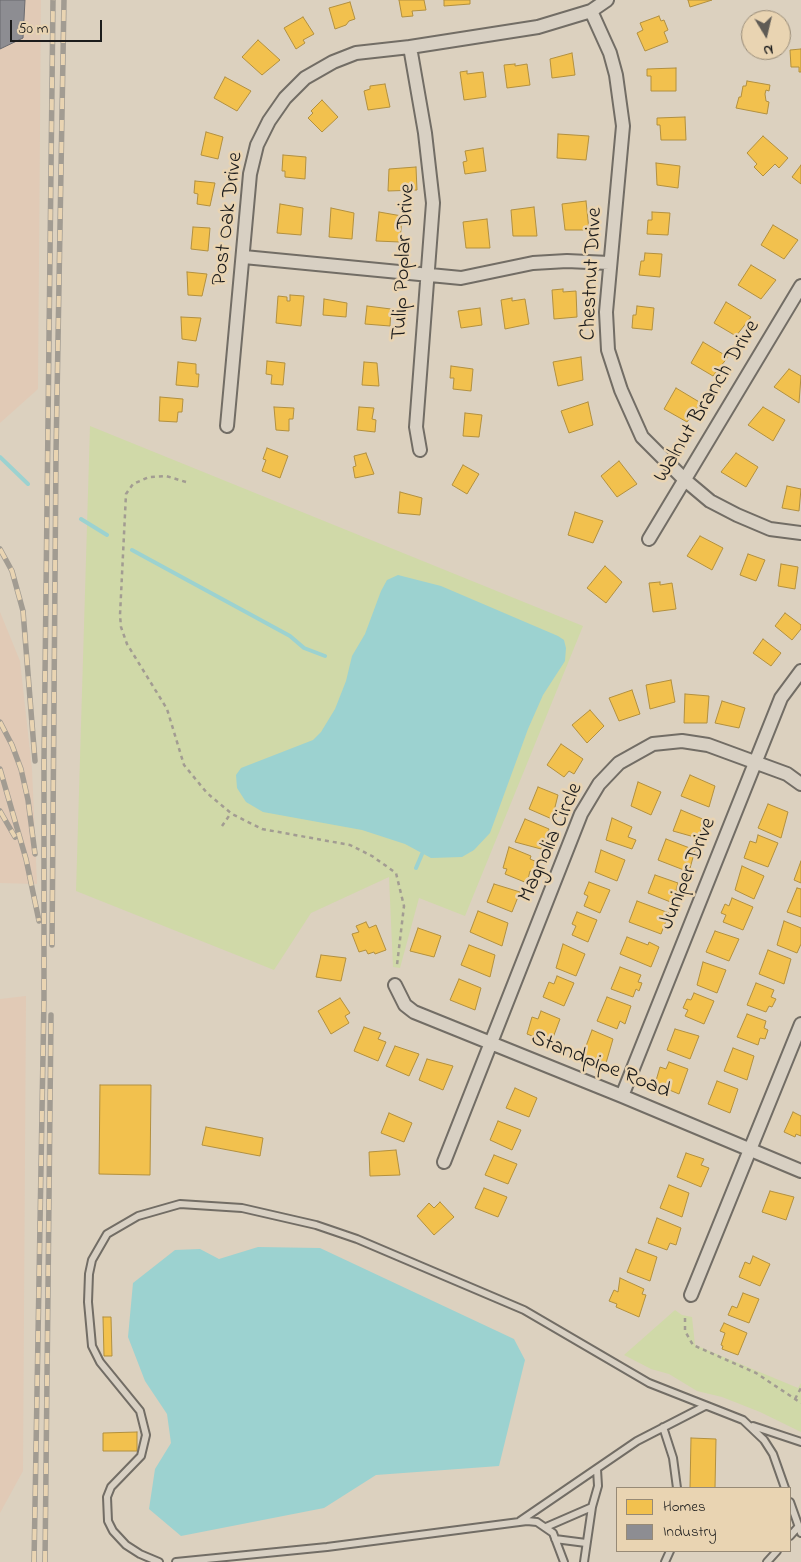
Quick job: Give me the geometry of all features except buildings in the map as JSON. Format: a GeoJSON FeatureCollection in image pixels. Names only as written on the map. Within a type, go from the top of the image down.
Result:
{"type":"FeatureCollection","features":[{"type":"Feature","properties":{"kind":"street","name":"Post Oak Drive"},"geometry":{"type":"LineString","coordinates":[[228,426],[250,174],[257,146],[269,121],[285,98],[305,78],[333,62],[356,53],[410,47],[538,27],[590,11],[607,0]]}},
{"type":"Feature","properties":{"kind":"street","name":"Chestnut Drive"},"geometry":{"type":"LineString","coordinates":[[590,11],[610,53],[616,75],[623,126],[606,312],[608,350],[621,390],[642,437],[685,480],[710,501],[737,515],[770,528],[801,533]]}},
{"type":"Feature","properties":{"kind":"street","name":"Tulip Poplar Drive"},"geometry":{"type":"LineString","coordinates":[[410,47],[425,133],[432,203],[416,427],[420,450]]}},
{"type":"Feature","properties":{"kind":"street"},"geometry":{"type":"LineString","coordinates":[[244,257],[461,278],[533,263],[567,261],[609,263]]}},
{"type":"Feature","properties":{"kind":"street","name":"Walnut Branch Drive"},"geometry":{"type":"LineString","coordinates":[[648,539],[801,286]]}},
{"type":"Feature","properties":{"kind":"street","name":"Juniper Drive"},"geometry":{"type":"LineString","coordinates":[[622,1096],[781,698],[801,671]]}},
{"type":"Feature","properties":{"kind":"street","name":"Magnolia Circle"},"geometry":{"type":"LineString","coordinates":[[444,1162],[581,814],[599,784],[619,763],[653,744],[682,741],[708,745],[786,774],[801,784]]}},
{"type":"Feature","properties":{"kind":"street","name":"Standpipe Road"},"geometry":{"type":"LineString","coordinates":[[395,985],[405,1005],[414,1012],[622,1096],[801,1172]]}},
{"type":"Feature","properties":{"kind":"street"},"geometry":{"type":"LineString","coordinates":[[691,1295],[801,1024]]}},
{"type":"Feature","properties":{"kind":"lane"},"geometry":{"type":"LineString","coordinates":[[159,1562],[140,1554],[126,1545],[108,1521],[107,1497],[111,1487],[141,1456],[146,1435],[140,1411],[95,1355],[89,1327],[88,1302],[92,1260],[107,1234],[138,1216],[180,1204],[242,1208],[284,1216],[357,1239],[524,1310],[649,1383],[705,1406],[738,1417],[750,1425],[764,1440],[773,1454],[785,1487]]}},
{"type":"Feature","properties":{"kind":"lane"},"geometry":{"type":"LineString","coordinates":[[518,1522],[636,1441],[705,1406]]}},
{"type":"Feature","properties":{"kind":"lane"},"geometry":{"type":"LineString","coordinates":[[750,1425],[801,1442]]}},
{"type":"Feature","properties":{"kind":"lane"},"geometry":{"type":"LineString","coordinates":[[663,1427],[673,1458],[677,1487]]}},
{"type":"Feature","properties":{"kind":"lane"},"geometry":{"type":"LineString","coordinates":[[584,1562],[592,1507],[598,1486],[597,1468]]}},
{"type":"Feature","properties":{"kind":"lane"},"geometry":{"type":"LineString","coordinates":[[791,1505],[800,1530]]}},
{"type":"Feature","properties":{"kind":"lane"},"geometry":{"type":"LineString","coordinates":[[546,1527],[592,1507]]}},
{"type":"Feature","properties":{"kind":"lane"},"geometry":{"type":"LineString","coordinates":[[176,1562],[326,1547],[518,1522],[537,1522],[546,1527],[555,1539],[564,1562]]}},
{"type":"Feature","properties":{"kind":"lane"},"geometry":{"type":"LineString","coordinates":[[555,1539],[586,1543]]}},
{"type":"Feature","properties":{"kind":"lane"},"geometry":{"type":"LineString","coordinates":[[767,1562],[776,1552]]}},
{"type":"Feature","properties":{"kind":"path"},"geometry":{"type":"LineString","coordinates":[[186,482],[166,476],[149,477],[133,484],[126,492],[121,627],[130,652],[167,709],[184,765],[207,792],[231,813],[262,829],[350,845],[372,856],[396,873],[404,906],[397,965]]}},
{"type":"Feature","properties":{"kind":"path"},"geometry":{"type":"LineString","coordinates":[[222,826],[231,813]]}},
{"type":"Feature","properties":{"kind":"path"},"geometry":{"type":"LineString","coordinates":[[685,1318],[685,1331],[693,1346],[756,1373],[801,1403]]}},
{"type":"Feature","properties":{"kind":"path"},"geometry":{"type":"LineString","coordinates":[[795,1399],[801,1388]]}},
{"type":"Feature","properties":{"kind":"shaded area"},"geometry":{"type":"Polygon","coordinates":[[[0,0],[41,0],[38,389],[0,423],[0,0]]]}},
{"type":"Feature","properties":{"kind":"shaded area"},"geometry":{"type":"Polygon","coordinates":[[[0,612],[20,661],[32,769],[37,884],[0,883],[0,612]]]}},
{"type":"Feature","properties":{"kind":"shaded area"},"geometry":{"type":"Polygon","coordinates":[[[26,996],[23,1471],[0,1513],[0,999],[26,996]]]}},
{"type":"Feature","properties":{"kind":"green space"},"geometry":{"type":"Polygon","coordinates":[[[90,426],[583,626],[465,916],[419,898],[400,968],[393,967],[389,877],[311,913],[274,970],[76,891],[90,426]]]}},
{"type":"Feature","properties":{"kind":"green space"},"geometry":{"type":"Polygon","coordinates":[[[675,1310],[682,1315],[692,1317],[695,1345],[798,1388],[801,1383],[801,1432],[760,1412],[722,1397],[697,1391],[669,1374],[651,1369],[624,1355],[675,1310]]]}},
{"type":"Feature","properties":{"kind":"water"},"geometry":{"type":"Polygon","coordinates":[[[398,575],[441,586],[558,636],[564,640],[566,648],[565,661],[543,695],[528,729],[490,833],[474,850],[462,857],[431,858],[405,844],[362,830],[263,812],[246,802],[237,788],[236,775],[241,768],[313,740],[321,732],[335,709],[346,681],[352,656],[365,634],[381,591],[387,580],[398,575]]]}},
{"type":"Feature","properties":{"kind":"water"},"geometry":{"type":"Polygon","coordinates":[[[258,1247],[320,1248],[514,1339],[525,1360],[499,1466],[376,1475],[324,1508],[181,1536],[149,1509],[155,1469],[171,1443],[167,1414],[145,1381],[128,1337],[133,1283],[175,1250],[200,1249],[219,1259],[258,1247]]]}},
{"type":"Feature","properties":{"kind":"waterway"},"geometry":{"type":"LineString","coordinates":[[0,457],[28,484]]}},
{"type":"Feature","properties":{"kind":"waterway"},"geometry":{"type":"LineString","coordinates":[[81,519],[107,535]]}},
{"type":"Feature","properties":{"kind":"waterway"},"geometry":{"type":"LineString","coordinates":[[132,550],[290,636],[304,648],[325,656]]}},
{"type":"Feature","properties":{"kind":"waterway"},"geometry":{"type":"LineString","coordinates":[[416,868],[422,854]]}},
{"type":"Feature","properties":{"kind":"railway"},"geometry":{"type":"LineString","coordinates":[[34,1562],[44,998],[44,762],[53,0]]}},
{"type":"Feature","properties":{"kind":"railway"},"geometry":{"type":"LineString","coordinates":[[52,945],[56,454],[64,0]]}},
{"type":"Feature","properties":{"kind":"railway"},"geometry":{"type":"LineString","coordinates":[[0,549],[12,571],[23,611],[35,761]]}},
{"type":"Feature","properties":{"kind":"railway"},"geometry":{"type":"LineString","coordinates":[[0,722],[12,745],[21,769],[28,800],[35,854]]}},
{"type":"Feature","properties":{"kind":"railway"},"geometry":{"type":"LineString","coordinates":[[0,769],[26,859],[39,921]]}},
{"type":"Feature","properties":{"kind":"railway"},"geometry":{"type":"LineString","coordinates":[[0,811],[15,837]]}},
{"type":"Feature","properties":{"kind":"railway"},"geometry":{"type":"LineString","coordinates":[[45,1562],[51,1015]]}}]}
